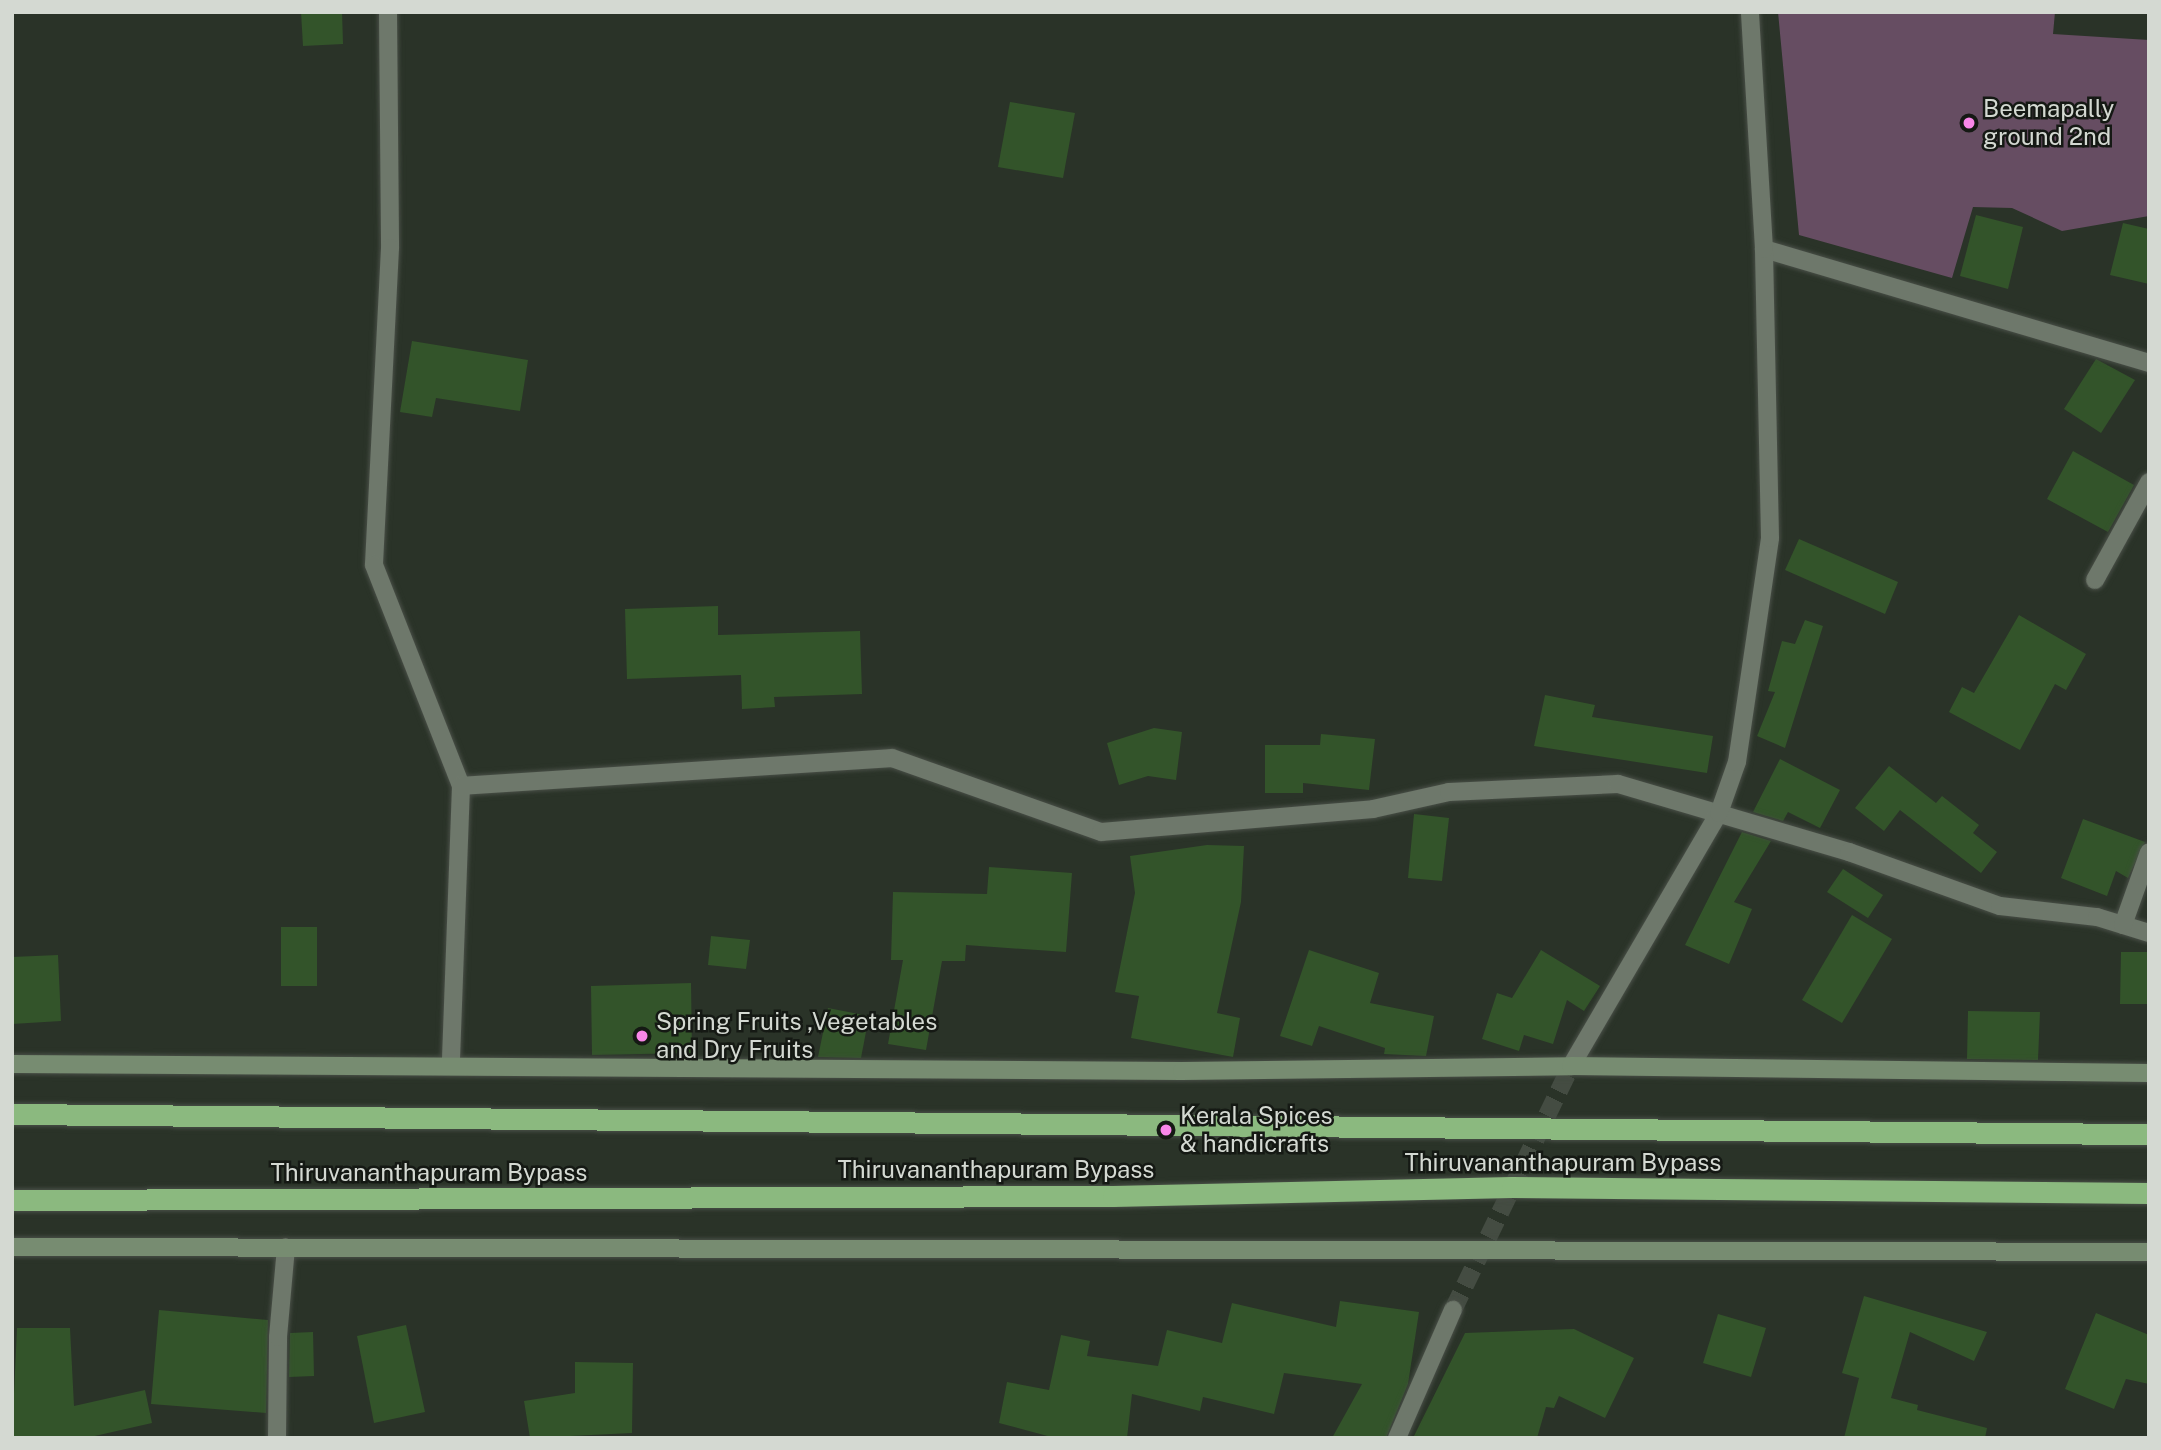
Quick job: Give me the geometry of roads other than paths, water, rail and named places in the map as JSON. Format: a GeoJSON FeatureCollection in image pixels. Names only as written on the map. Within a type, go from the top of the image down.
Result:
{"type":"FeatureCollection","features":[{"type":"Feature","properties":{"kind":"highway","name":"Thiruvananthapuram Bypass"},"geometry":{"type":"LineString","coordinates":[[12,1114],[2149,1133]]}},
{"type":"Feature","properties":{"kind":"highway","name":"Thiruvananthapuram Bypass"},"geometry":{"type":"LineString","coordinates":[[12,1200],[1099,1196],[1512,1186],[2149,1193]]}},
{"type":"Feature","properties":{"kind":"street"},"geometry":{"type":"LineString","coordinates":[[388,12],[390,248],[374,565],[461,786],[451,1064]]}},
{"type":"Feature","properties":{"kind":"street"},"geometry":{"type":"LineString","coordinates":[[1571,1066],[1718,813],[1737,762],[1770,538],[1763,249],[1750,12]]}},
{"type":"Feature","properties":{"kind":"street"},"geometry":{"type":"LineString","coordinates":[[1763,249],[2149,363]]}},
{"type":"Feature","properties":{"kind":"street"},"geometry":{"type":"LineString","coordinates":[[2095,580],[2149,482]]}},
{"type":"Feature","properties":{"kind":"street"},"geometry":{"type":"LineString","coordinates":[[461,786],[892,758],[1101,832],[1373,809],[1449,792],[1618,784],[1849,852],[2000,906],[2097,916],[2149,933]]}},
{"type":"Feature","properties":{"kind":"street"},"geometry":{"type":"LineString","coordinates":[[2123,925],[2149,852]]}},
{"type":"Feature","properties":{"kind":"street"},"geometry":{"type":"LineString","coordinates":[[12,1064],[451,1064],[1182,1071],[1571,1066],[2149,1073]]}},
{"type":"Feature","properties":{"kind":"street"},"geometry":{"type":"LineString","coordinates":[[12,1247],[2149,1252]]}},
{"type":"Feature","properties":{"kind":"street"},"geometry":{"type":"LineString","coordinates":[[277,1438],[278,1337],[286,1247]]}},
{"type":"Feature","properties":{"kind":"street"},"geometry":{"type":"LineString","coordinates":[[1397,1438],[1453,1310]]}},
{"type":"Feature","properties":{"kind":"tunnel"},"geometry":{"type":"LineString","coordinates":[[1453,1310],[1571,1066]]}},
{"type":"Feature","properties":{"kind":"place","name":"Beemapally ground 2nd"},"geometry":{"type":"Point","coordinates":[1969,123]}},
{"type":"Feature","properties":{"kind":"place","name":"Spring Fruits ,Vegetables and Dry Fruits"},"geometry":{"type":"Point","coordinates":[642,1036]}},
{"type":"Feature","properties":{"kind":"place","name":"Kerala Spices & handicrafts"},"geometry":{"type":"Point","coordinates":[1166,1130]}}]}
